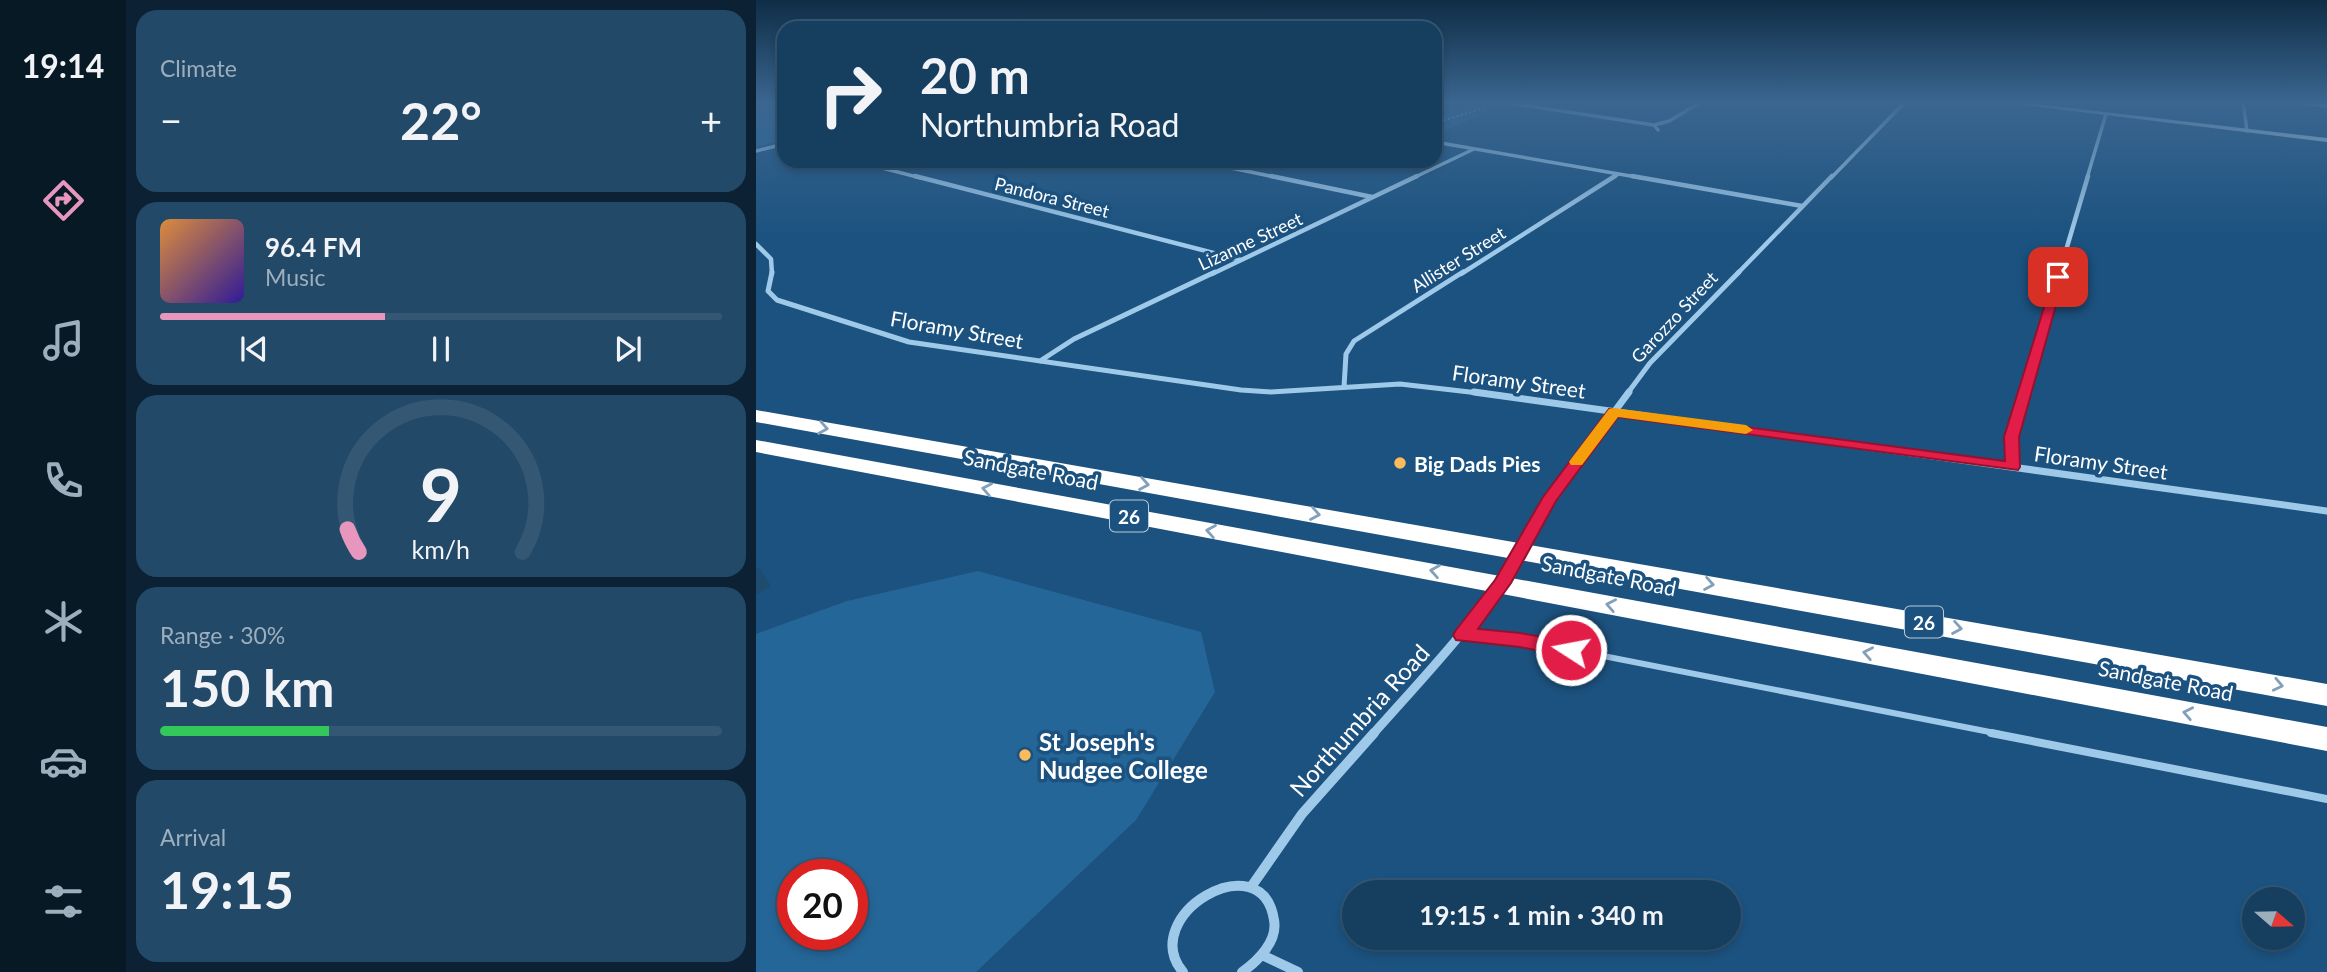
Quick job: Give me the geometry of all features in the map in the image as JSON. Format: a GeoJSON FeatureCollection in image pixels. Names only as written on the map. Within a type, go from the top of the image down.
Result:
{"type":"FeatureCollection","features":[{"type":"Feature","properties":{"kind":"highway","name":"Sandgate Road"},"geometry":{"type":"LineString","coordinates":[[756,416],[2327,695]]}},
{"type":"Feature","properties":{"kind":"highway","name":"Sandgate Road"},"geometry":{"type":"LineString","coordinates":[[756,446],[2327,739]]}},
{"type":"Feature","properties":{"kind":"street"},"geometry":{"type":"LineString","coordinates":[[756,151],[775,146]]}},
{"type":"Feature","properties":{"kind":"street"},"geometry":{"type":"LineString","coordinates":[[1459,146],[1802,206]]}},
{"type":"Feature","properties":{"kind":"street","name":"Garozzo Street"},"geometry":{"type":"LineString","coordinates":[[1502,583],[1549,500],[1668,342],[1861,146]]}},
{"type":"Feature","properties":{"kind":"street"},"geometry":{"type":"LineString","coordinates":[[2012,467],[2011,437],[2096,146]]}},
{"type":"Feature","properties":{"kind":"street","name":"Lizanne Street"},"geometry":{"type":"LineString","coordinates":[[1442,164],[1474,149]]}},
{"type":"Feature","properties":{"kind":"street","name":"Pandora Street"},"geometry":{"type":"LineString","coordinates":[[882,168],[1241,260]]}},
{"type":"Feature","properties":{"kind":"street"},"geometry":{"type":"LineString","coordinates":[[1231,168],[1373,197]]}},
{"type":"Feature","properties":{"kind":"street","name":"Lizanne Street"},"geometry":{"type":"LineString","coordinates":[[1040,361],[1074,340],[1434,168]]}},
{"type":"Feature","properties":{"kind":"street","name":"Allister Street"},"geometry":{"type":"LineString","coordinates":[[1344,387],[1346,354],[1354,341],[1617,174]]}},
{"type":"Feature","properties":{"kind":"street","name":"Floramy Street"},"geometry":{"type":"LineString","coordinates":[[756,244],[769,253],[774,264],[768,291],[777,300],[909,342],[1254,392],[1416,384],[2327,511]]}},
{"type":"Feature","properties":{"kind":"street","name":"Northumbria Road"},"geometry":{"type":"LineString","coordinates":[[1251,887],[1302,814],[1463,635],[1502,583]]}},
{"type":"Feature","properties":{"kind":"street"},"geometry":{"type":"LineString","coordinates":[[1180,971],[1173,956],[1172,940],[1188,908],[1202,896],[1219,888],[1235,885],[1251,887],[1262,893],[1270,901],[1274,914],[1275,927],[1262,955],[1242,972]]}},
{"type":"Feature","properties":{"kind":"street"},"geometry":{"type":"LineString","coordinates":[[1262,955],[1298,972]]}},
{"type":"Feature","properties":{"kind":"lane"},"geometry":{"type":"LineString","coordinates":[[1463,635],[1535,643],[2327,799]]}},
{"type":"Feature","properties":{"kind":"shaded area","name":"St Joseph's Nudgee College"},"geometry":{"type":"Polygon","coordinates":[[[978,571],[1201,632],[1215,692],[1136,820],[976,972],[756,972],[756,634],[847,601],[978,571]]]}},
{"type":"Feature","properties":{"kind":"slow traffic"},"geometry":{"type":"LineString","coordinates":[[1577,462],[1614,412],[1746,430]]}},
{"type":"Feature","properties":{"kind":"place","name":"Big Dads Pies"},"geometry":{"type":"Point","coordinates":[1400,463]}},
{"type":"Feature","properties":{"kind":"place","name":"St Joseph's Nudgee College"},"geometry":{"type":"Point","coordinates":[1025,755]}},
{"type":"Feature","properties":{"kind":"route"},"geometry":{"type":"LineString","coordinates":[[1571,650],[1520,640],[1463,635],[1502,583],[1549,500],[1614,412],[2012,467],[2011,437],[2058,277]]}}]}
